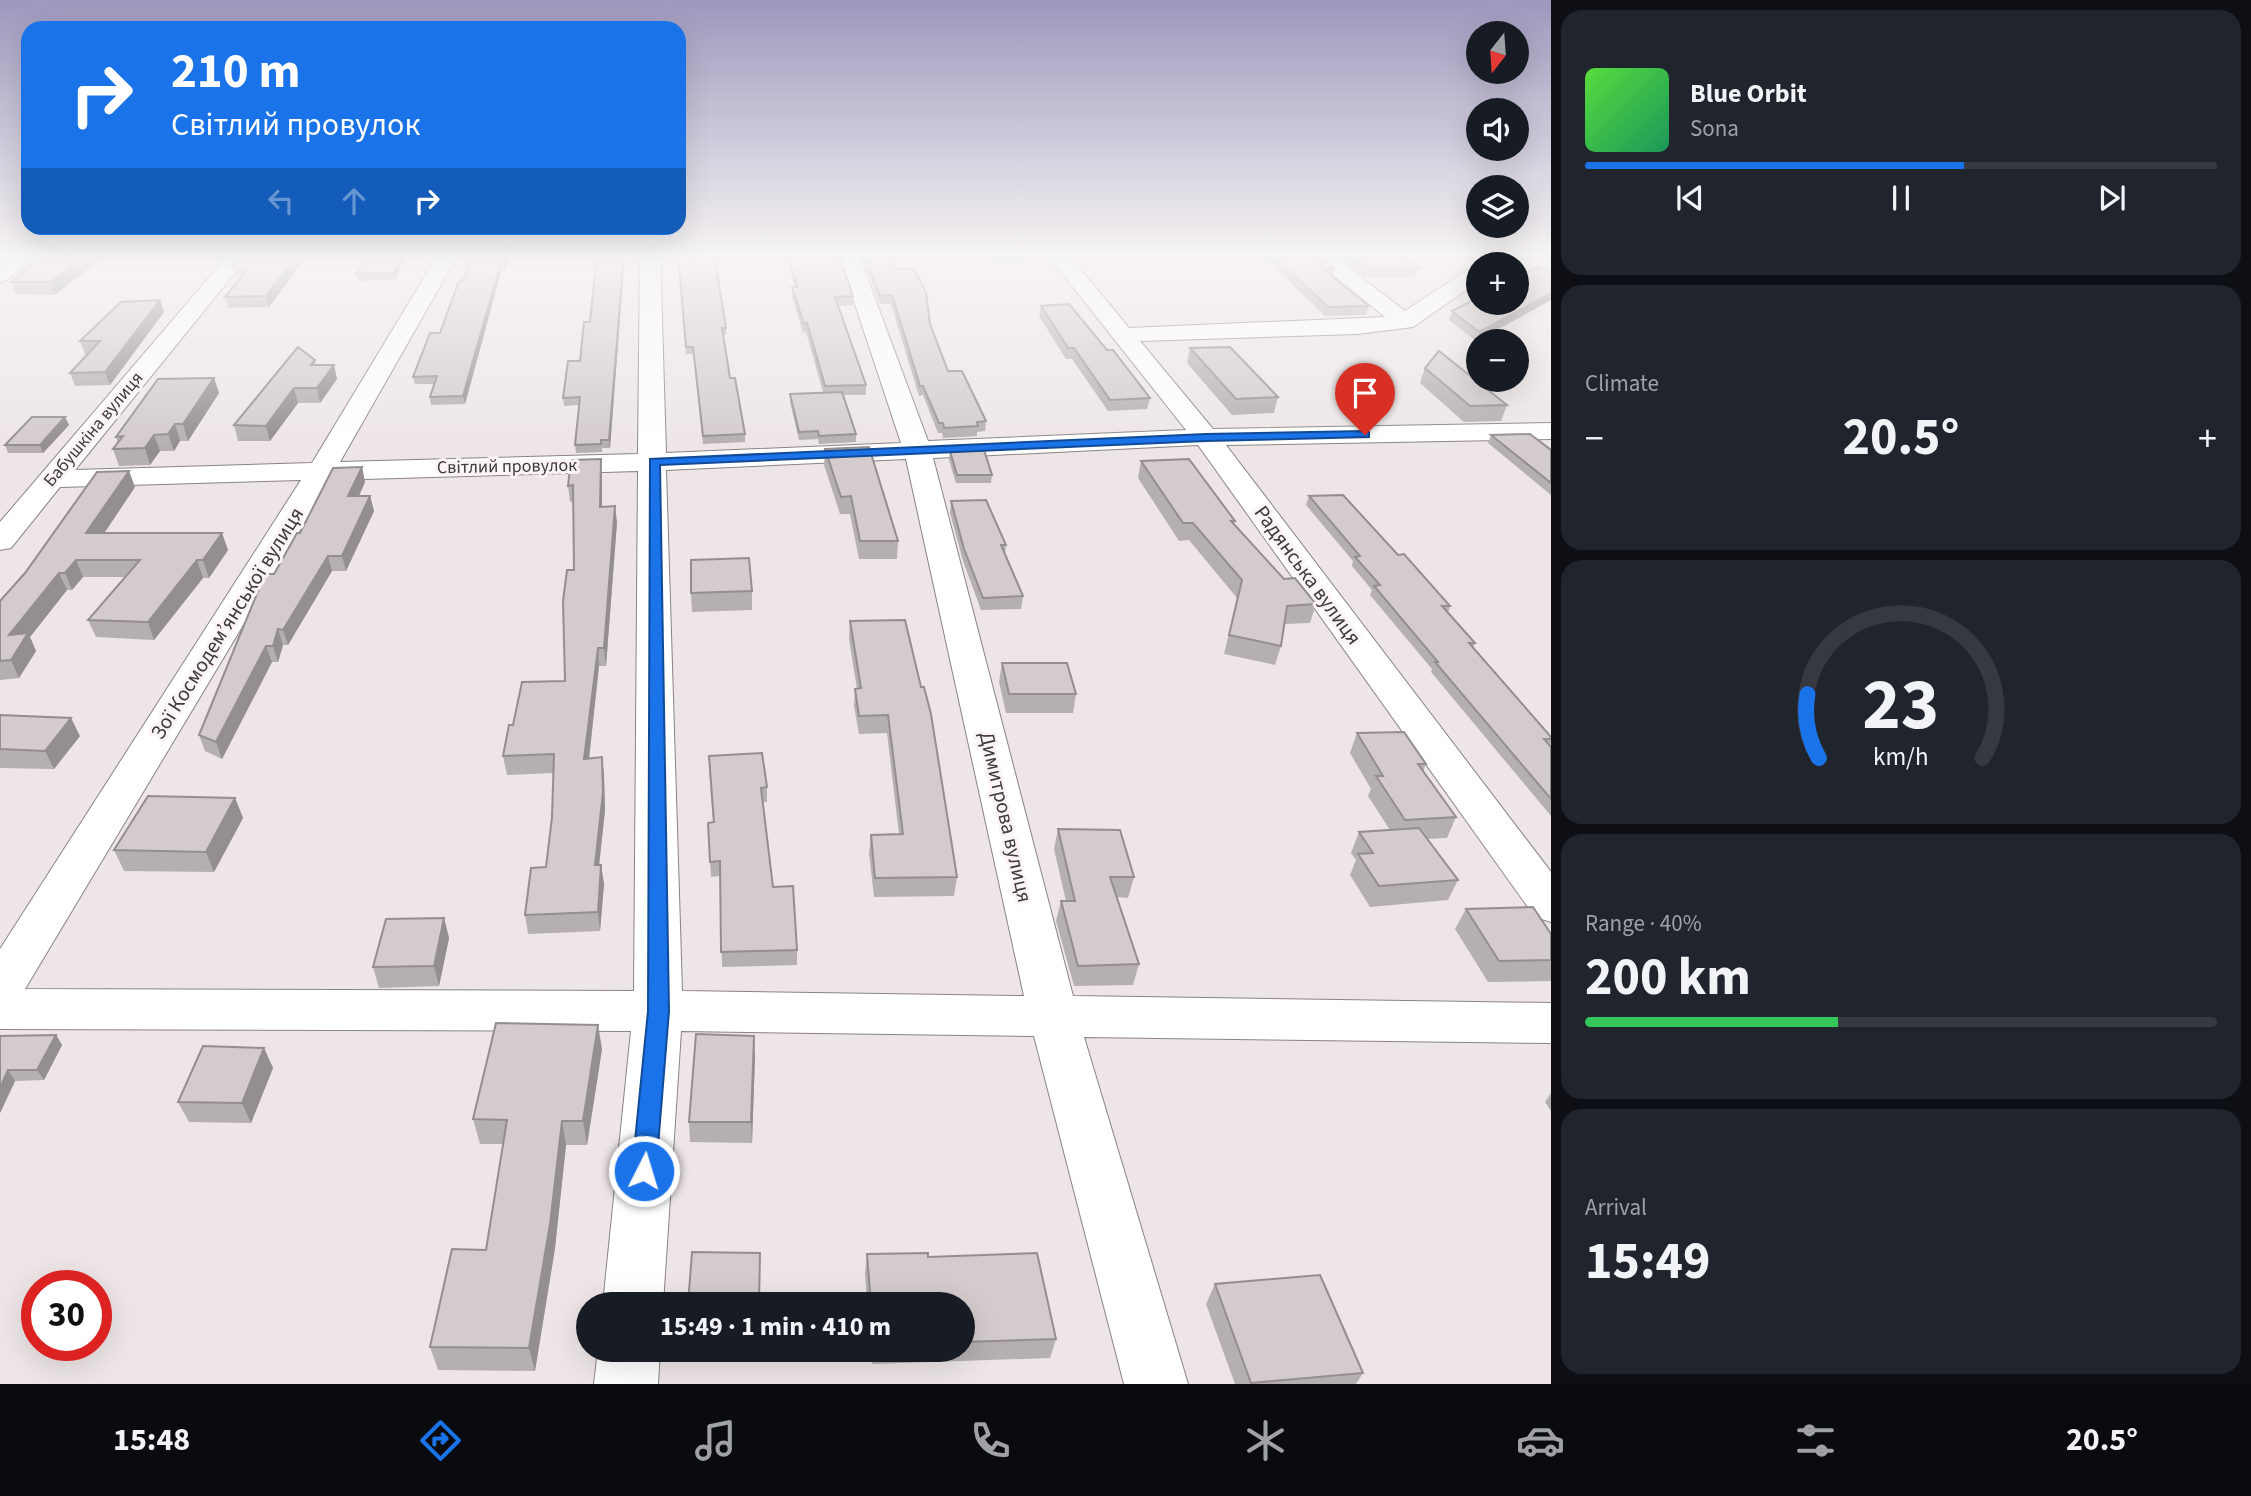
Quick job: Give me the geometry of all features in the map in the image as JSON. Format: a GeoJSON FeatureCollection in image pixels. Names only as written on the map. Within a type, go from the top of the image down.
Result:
{"type":"FeatureCollection","features":[{"type":"Feature","properties":{"kind":"street","name":"Бабушкіна вулиця"},"geometry":{"type":"LineString","coordinates":[[2,535],[186,318]]}},
{"type":"Feature","properties":{"kind":"street","name":"Зої Космодем’янської вулиця"},"geometry":{"type":"LineString","coordinates":[[0,989],[322,470],[411,318]]}},
{"type":"Feature","properties":{"kind":"street"},"geometry":{"type":"LineString","coordinates":[[634,1292],[658,1011],[651,318]]}},
{"type":"Feature","properties":{"kind":"street","name":"Димитрова вулиця"},"geometry":{"type":"LineString","coordinates":[[871,318],[918,451],[1054,1018],[1156,1384]]}},
{"type":"Feature","properties":{"kind":"street","name":"Радянська вулиця"},"geometry":{"type":"LineString","coordinates":[[1109,318],[1206,437],[1551,905]]}},
{"type":"Feature","properties":{"kind":"street"},"geometry":{"type":"LineString","coordinates":[[1399,318],[1405,322]]}},
{"type":"Feature","properties":{"kind":"street"},"geometry":{"type":"LineString","coordinates":[[1123,335],[1357,327],[1405,322],[1411,318]]}},
{"type":"Feature","properties":{"kind":"street","name":"Світлий провулок"},"geometry":{"type":"LineString","coordinates":[[50,479],[654,462],[1206,437],[1551,431]]}},
{"type":"Feature","properties":{"kind":"street"},"geometry":{"type":"LineString","coordinates":[[0,1009],[658,1011],[1551,1023]]}},
{"type":"Feature","properties":{"kind":"street"},"geometry":{"type":"LineString","coordinates":[[626,1384],[628,1362]]}},
{"type":"Feature","properties":{"kind":"building"},"geometry":{"type":"Polygon","coordinates":[[[105,318],[147,318],[105,372],[70,373],[100,341],[80,341],[105,318]]]}},
{"type":"Feature","properties":{"kind":"building"},"geometry":{"type":"Polygon","coordinates":[[[446,318],[485,318],[463,396],[430,397],[437,376],[413,377],[430,333],[440,333],[446,318]]]}},
{"type":"Feature","properties":{"kind":"building"},"geometry":{"type":"Polygon","coordinates":[[[590,318],[619,318],[609,440],[601,440],[601,444],[575,445],[580,397],[563,398],[568,361],[580,361],[584,322],[590,322],[590,318]]]}},
{"type":"Feature","properties":{"kind":"building"},"geometry":{"type":"Polygon","coordinates":[[[683,318],[724,318],[726,328],[722,328],[730,378],[735,378],[745,434],[703,436],[693,347],[686,347],[683,318]]]}},
{"type":"Feature","properties":{"kind":"building"},"geometry":{"type":"Polygon","coordinates":[[[802,318],[842,318],[866,385],[825,386],[807,323],[804,324],[802,318]]]}},
{"type":"Feature","properties":{"kind":"building"},"geometry":{"type":"Polygon","coordinates":[[[899,318],[929,318],[948,371],[962,371],[986,421],[977,422],[978,426],[944,428],[943,423],[939,423],[923,386],[920,386],[899,318]]]}},
{"type":"Feature","properties":{"kind":"building"},"geometry":{"type":"Polygon","coordinates":[[[1048,318],[1080,318],[1107,350],[1113,350],[1150,398],[1110,400],[1074,348],[1068,348],[1048,318]]]}},
{"type":"Feature","properties":{"kind":"building"},"geometry":{"type":"Polygon","coordinates":[[[1460,318],[1506,318],[1485,329],[1475,329],[1460,318]]]}},
{"type":"Feature","properties":{"kind":"building"},"geometry":{"type":"Polygon","coordinates":[[[298,347],[315,360],[311,365],[334,365],[317,388],[294,388],[266,426],[234,425],[298,347]]]}},
{"type":"Feature","properties":{"kind":"building"},"geometry":{"type":"Polygon","coordinates":[[[1230,347],[1278,397],[1236,399],[1190,348],[1230,347]]]}},
{"type":"Feature","properties":{"kind":"building"},"geometry":{"type":"Polygon","coordinates":[[[1439,351],[1466,372],[1466,392],[1491,392],[1507,405],[1470,406],[1425,368],[1439,351]]]}},
{"type":"Feature","properties":{"kind":"building"},"geometry":{"type":"Polygon","coordinates":[[[214,378],[183,424],[175,424],[168,434],[154,435],[145,448],[113,449],[123,436],[116,437],[158,379],[214,378]]]}},
{"type":"Feature","properties":{"kind":"building"},"geometry":{"type":"Polygon","coordinates":[[[842,392],[856,434],[819,436],[818,431],[799,432],[790,394],[842,392]]]}},
{"type":"Feature","properties":{"kind":"building"},"geometry":{"type":"Polygon","coordinates":[[[32,417],[65,417],[40,445],[5,445],[32,417]]]}},
{"type":"Feature","properties":{"kind":"building"},"geometry":{"type":"Polygon","coordinates":[[[1530,434],[1551,450],[1551,483],[1491,435],[1530,434]]]}},
{"type":"Feature","properties":{"kind":"building"},"geometry":{"type":"Polygon","coordinates":[[[869,447],[898,541],[860,541],[851,496],[841,497],[825,449],[869,447]]]}},
{"type":"Feature","properties":{"kind":"building"},"geometry":{"type":"Polygon","coordinates":[[[984,450],[992,475],[957,475],[950,451],[984,450]]]}},
{"type":"Feature","properties":{"kind":"building"},"geometry":{"type":"Polygon","coordinates":[[[601,459],[600,507],[615,506],[604,648],[598,648],[584,759],[602,757],[603,792],[595,865],[601,865],[598,912],[525,915],[531,868],[546,867],[552,817],[554,754],[503,756],[522,682],[565,681],[563,601],[567,570],[574,570],[573,485],[568,486],[571,460],[601,459]]]}},
{"type":"Feature","properties":{"kind":"building"},"geometry":{"type":"Polygon","coordinates":[[[1189,459],[1235,521],[1231,521],[1284,579],[1295,578],[1316,604],[1287,606],[1281,646],[1229,635],[1242,580],[1193,523],[1183,523],[1141,461],[1189,459]]]}},
{"type":"Feature","properties":{"kind":"building"},"geometry":{"type":"Polygon","coordinates":[[[362,467],[348,496],[370,496],[342,556],[328,556],[283,630],[278,629],[273,646],[266,646],[216,742],[199,735],[265,574],[274,574],[297,533],[300,533],[333,468],[362,467]]]}},
{"type":"Feature","properties":{"kind":"building"},"geometry":{"type":"Polygon","coordinates":[[[129,471],[86,533],[222,533],[203,560],[197,560],[148,622],[88,620],[140,560],[76,560],[65,573],[59,573],[9,635],[28,633],[11,660],[0,661],[0,601],[25,573],[97,472],[129,471]]]}},
{"type":"Feature","properties":{"kind":"building"},"geometry":{"type":"Polygon","coordinates":[[[1343,495],[1398,555],[1404,554],[1450,606],[1442,606],[1475,643],[1469,643],[1551,737],[1544,739],[1551,747],[1551,799],[1374,586],[1380,585],[1355,557],[1360,556],[1309,496],[1343,495]]]}},
{"type":"Feature","properties":{"kind":"building"},"geometry":{"type":"Polygon","coordinates":[[[986,500],[1006,545],[1001,545],[1023,596],[983,598],[964,549],[951,501],[986,500]]]}},
{"type":"Feature","properties":{"kind":"building"},"geometry":{"type":"Polygon","coordinates":[[[749,558],[752,591],[691,593],[691,560],[749,558]]]}},
{"type":"Feature","properties":{"kind":"building"},"geometry":{"type":"Polygon","coordinates":[[[905,620],[921,687],[924,687],[931,714],[957,877],[875,878],[871,835],[903,834],[888,715],[859,716],[855,689],[861,688],[850,621],[905,620]]]}},
{"type":"Feature","properties":{"kind":"building"},"geometry":{"type":"Polygon","coordinates":[[[1002,663],[1067,663],[1076,694],[1009,694],[1002,663]]]}},
{"type":"Feature","properties":{"kind":"building"},"geometry":{"type":"Polygon","coordinates":[[[0,715],[71,718],[45,751],[0,749],[0,715]]]}},
{"type":"Feature","properties":{"kind":"building"},"geometry":{"type":"Polygon","coordinates":[[[1404,732],[1426,764],[1418,764],[1456,817],[1405,820],[1376,776],[1383,776],[1357,733],[1404,732]]]}},
{"type":"Feature","properties":{"kind":"building"},"geometry":{"type":"Polygon","coordinates":[[[762,753],[767,787],[761,788],[773,887],[793,886],[797,950],[721,952],[720,861],[710,862],[708,823],[714,822],[709,756],[762,753]]]}},
{"type":"Feature","properties":{"kind":"building"},"geometry":{"type":"Polygon","coordinates":[[[148,796],[235,798],[206,852],[114,850],[148,796]]]}},
{"type":"Feature","properties":{"kind":"building"},"geometry":{"type":"Polygon","coordinates":[[[1419,828],[1458,880],[1379,886],[1358,854],[1373,853],[1359,832],[1419,828]]]}},
{"type":"Feature","properties":{"kind":"building"},"geometry":{"type":"Polygon","coordinates":[[[1058,829],[1120,830],[1134,877],[1110,877],[1139,964],[1078,966],[1061,901],[1075,901],[1058,829]]]}},
{"type":"Feature","properties":{"kind":"building"},"geometry":{"type":"Polygon","coordinates":[[[1533,907],[1551,934],[1551,960],[1499,961],[1466,909],[1533,907]]]}},
{"type":"Feature","properties":{"kind":"building"},"geometry":{"type":"Polygon","coordinates":[[[444,918],[434,966],[373,967],[386,919],[444,918]]]}},
{"type":"Feature","properties":{"kind":"building"},"geometry":{"type":"Polygon","coordinates":[[[496,1023],[598,1025],[583,1121],[562,1121],[550,1224],[529,1348],[430,1347],[452,1249],[486,1250],[507,1120],[473,1119],[496,1023]]]}},
{"type":"Feature","properties":{"kind":"building"},"geometry":{"type":"Polygon","coordinates":[[[696,1034],[754,1036],[751,1122],[689,1122],[696,1034]]]}},
{"type":"Feature","properties":{"kind":"building"},"geometry":{"type":"Polygon","coordinates":[[[56,1035],[37,1070],[8,1070],[0,1088],[0,1036],[56,1035]]]}},
{"type":"Feature","properties":{"kind":"building"},"geometry":{"type":"Polygon","coordinates":[[[203,1046],[264,1048],[242,1103],[178,1102],[203,1046]]]}},
{"type":"Feature","properties":{"kind":"building"},"geometry":{"type":"Polygon","coordinates":[[[692,1252],[760,1253],[759,1292],[689,1292],[692,1252]]]}},
{"type":"Feature","properties":{"kind":"building"},"geometry":{"type":"Polygon","coordinates":[[[928,1253],[928,1257],[1037,1253],[1056,1339],[975,1342],[975,1292],[870,1292],[867,1254],[928,1253]]]}},
{"type":"Feature","properties":{"kind":"building"},"geometry":{"type":"Polygon","coordinates":[[[1320,1275],[1363,1373],[1251,1383],[1215,1284],[1320,1275]]]}},
{"type":"Feature","properties":{"kind":"route"},"geometry":{"type":"LineString","coordinates":[[644,1171],[658,1011],[654,462],[1206,437],[1365,435]]}}]}
